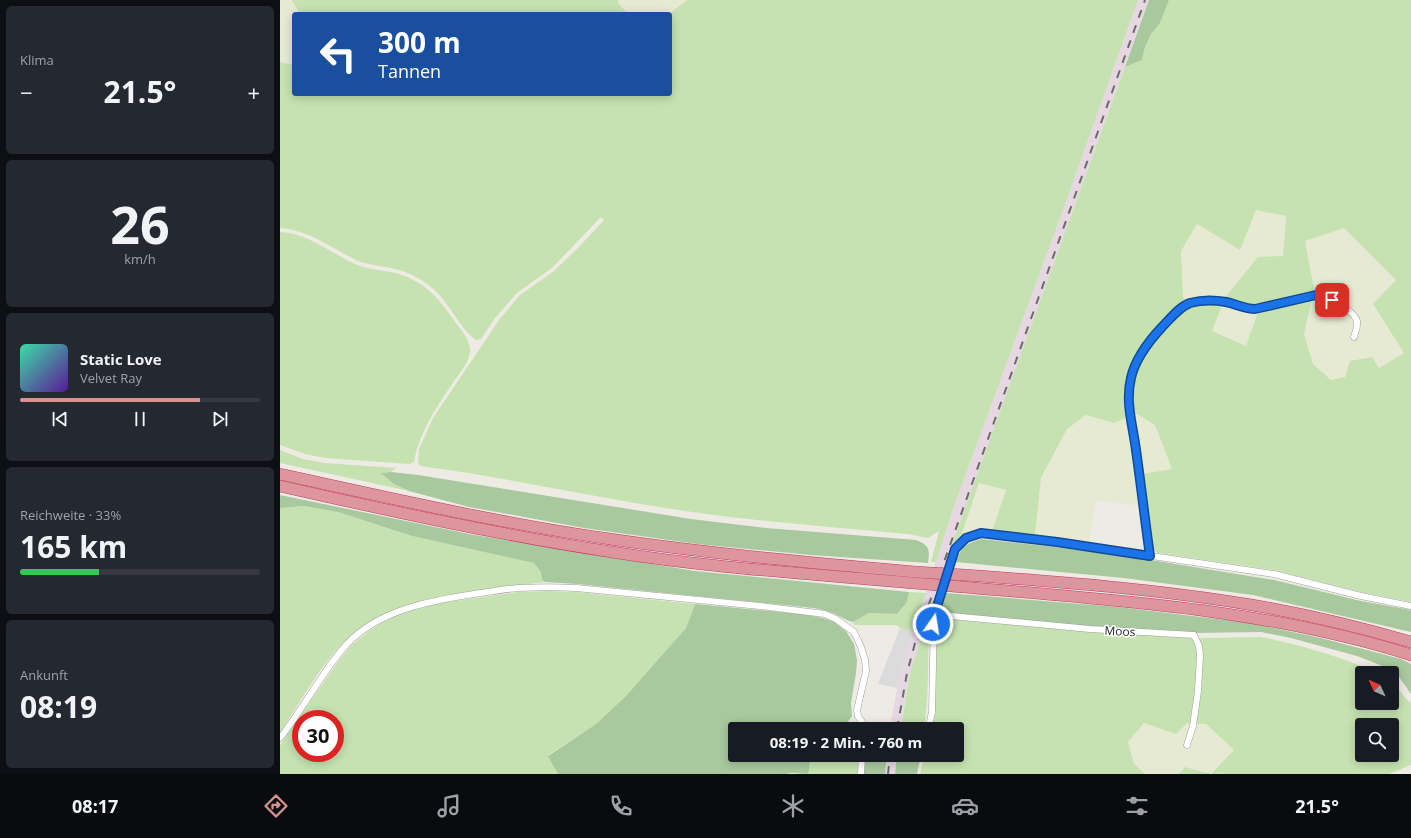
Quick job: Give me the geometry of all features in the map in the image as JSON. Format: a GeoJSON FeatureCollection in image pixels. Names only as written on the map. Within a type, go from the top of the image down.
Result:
{"type":"FeatureCollection","features":[{"type":"Feature","properties":{"kind":"highway"},"geometry":{"type":"LineString","coordinates":[[280,474],[470,515],[609,539],[914,577],[963,587],[1120,600],[1250,617],[1352,638],[1411,655]]}},
{"type":"Feature","properties":{"kind":"highway"},"geometry":{"type":"LineString","coordinates":[[280,486],[468,527],[612,553],[795,573],[914,577],[965,575],[1120,588],[1252,605],[1326,620],[1411,642]]}},
{"type":"Feature","properties":{"kind":"street"},"geometry":{"type":"LineString","coordinates":[[1150,556],[1128,391],[1136,362],[1156,334],[1174,314],[1189,304],[1208,300],[1225,302],[1255,309],[1316,295],[1332,300],[1355,317],[1357,325],[1354,337]]}},
{"type":"Feature","properties":{"kind":"street"},"geometry":{"type":"LineString","coordinates":[[930,722],[932,712],[934,616],[955,549],[966,538],[981,533],[1057,542],[1274,574],[1361,596],[1411,606]]}},
{"type":"Feature","properties":{"kind":"street"},"geometry":{"type":"LineString","coordinates":[[280,738],[325,671],[348,643],[368,627],[390,614],[416,605],[447,598],[518,588],[547,587],[576,588],[760,606],[825,614],[836,619],[854,632],[861,647],[865,660],[866,671],[857,710],[861,722]]}},
{"type":"Feature","properties":{"kind":"street","name":"Moos"},"geometry":{"type":"LineString","coordinates":[[934,616],[951,616],[1090,629],[1194,636],[1199,646],[1200,656],[1198,691],[1193,726],[1187,745]]}},
{"type":"Feature","properties":{"kind":"street"},"geometry":{"type":"LineString","coordinates":[[862,762],[862,774]]}},
{"type":"Feature","properties":{"kind":"shaded area"},"geometry":{"type":"Polygon","coordinates":[[[1138,0],[1149,0],[935,594],[910,673],[901,722],[891,722],[904,659],[953,509],[1063,210],[1138,0]]]}},
{"type":"Feature","properties":{"kind":"shaded area"},"geometry":{"type":"Polygon","coordinates":[[[900,628],[913,631],[897,688],[878,684],[900,628]]]}},
{"type":"Feature","properties":{"kind":"shaded area"},"geometry":{"type":"Polygon","coordinates":[[[886,762],[896,762],[895,774],[885,774],[886,762]]]}},
{"type":"Feature","properties":{"kind":"green space"},"geometry":{"type":"Polygon","coordinates":[[[280,0],[292,0],[299,12],[292,12],[292,65],[280,62],[280,0]]]}},
{"type":"Feature","properties":{"kind":"green space"},"geometry":{"type":"Polygon","coordinates":[[[292,0],[618,0],[618,3],[626,12],[299,12],[292,0]]]}},
{"type":"Feature","properties":{"kind":"green space"},"geometry":{"type":"Polygon","coordinates":[[[618,0],[687,0],[672,12],[626,12],[618,3],[618,0]]]}},
{"type":"Feature","properties":{"kind":"green space"},"geometry":{"type":"Polygon","coordinates":[[[687,0],[1138,0],[1063,210],[953,509],[936,562],[931,562],[939,531],[928,538],[908,534],[719,516],[658,507],[488,476],[420,466],[418,463],[419,449],[433,418],[499,320],[520,295],[554,271],[579,247],[604,220],[601,217],[552,268],[517,293],[495,318],[481,339],[476,340],[464,329],[437,293],[417,277],[397,269],[358,261],[311,236],[301,232],[280,228],[280,62],[292,65],[292,96],[672,96],[672,12],[687,0]]]}},
{"type":"Feature","properties":{"kind":"green space"},"geometry":{"type":"Polygon","coordinates":[[[1149,0],[1169,0],[1160,23],[1151,34],[1145,47],[1142,60],[1125,67],[1149,0]]]}},
{"type":"Feature","properties":{"kind":"green space"},"geometry":{"type":"Polygon","coordinates":[[[1169,0],[1411,0],[1411,602],[1361,592],[1274,570],[1158,553],[1152,549],[1145,506],[1143,474],[1172,469],[1155,425],[1132,411],[1131,391],[1133,377],[1138,363],[1158,335],[1176,315],[1191,307],[1209,303],[1222,305],[1212,331],[1246,346],[1258,312],[1312,298],[1304,334],[1313,364],[1331,380],[1345,377],[1350,361],[1372,357],[1379,368],[1404,353],[1373,304],[1396,280],[1344,228],[1305,241],[1314,292],[1251,306],[1224,299],[1258,257],[1283,256],[1286,216],[1256,210],[1240,250],[1197,224],[1181,251],[1183,297],[1186,301],[1161,324],[1141,350],[1129,381],[1127,397],[1128,415],[1114,423],[1086,415],[1067,429],[1041,478],[1035,534],[992,531],[1006,490],[979,483],[962,533],[969,533],[969,543],[959,552],[956,562],[945,564],[1125,67],[1142,60],[1145,47],[1151,34],[1160,23],[1169,0]]]}},
{"type":"Feature","properties":{"kind":"green space"},"geometry":{"type":"Polygon","coordinates":[[[1256,210],[1286,216],[1283,256],[1224,298],[1251,306],[1260,305],[1246,347],[1212,331],[1222,305],[1209,303],[1191,307],[1183,297],[1181,251],[1197,224],[1256,210]]]}},
{"type":"Feature","properties":{"kind":"green space"},"geometry":{"type":"Polygon","coordinates":[[[1344,228],[1396,280],[1373,304],[1405,353],[1379,368],[1331,380],[1313,364],[1304,334],[1314,289],[1305,241],[1344,228]]]}},
{"type":"Feature","properties":{"kind":"green space"},"geometry":{"type":"Polygon","coordinates":[[[280,232],[300,236],[319,244],[359,266],[402,275],[421,284],[443,305],[466,336],[470,348],[469,357],[463,369],[429,421],[416,451],[414,462],[410,464],[325,458],[305,454],[280,445],[280,232]]]}},
{"type":"Feature","properties":{"kind":"green space"},"geometry":{"type":"Polygon","coordinates":[[[1132,411],[1155,425],[1172,470],[1145,506],[1096,501],[1089,542],[1035,534],[1041,478],[1067,429],[1086,415],[1114,423],[1132,411]]]}},
{"type":"Feature","properties":{"kind":"green space"},"geometry":{"type":"Polygon","coordinates":[[[280,450],[303,459],[325,463],[396,468],[391,472],[382,473],[394,484],[409,491],[280,463],[280,450]]]}},
{"type":"Feature","properties":{"kind":"green space"},"geometry":{"type":"Polygon","coordinates":[[[391,472],[418,475],[691,519],[766,528],[916,540],[928,548],[928,563],[811,555],[697,544],[584,528],[469,507],[409,491],[394,484],[381,473],[391,472]]]}},
{"type":"Feature","properties":{"kind":"green space"},"geometry":{"type":"Polygon","coordinates":[[[979,483],[1006,490],[992,531],[962,533],[979,483]]]}},
{"type":"Feature","properties":{"kind":"green space"},"geometry":{"type":"Polygon","coordinates":[[[280,495],[469,534],[695,571],[909,592],[907,602],[897,614],[869,613],[853,622],[830,612],[815,608],[545,582],[542,580],[541,572],[534,563],[412,536],[338,512],[304,506],[280,508],[280,495]]]}},
{"type":"Feature","properties":{"kind":"green space"},"geometry":{"type":"Polygon","coordinates":[[[304,506],[338,512],[412,536],[534,563],[541,572],[542,580],[545,582],[438,597],[404,606],[373,620],[359,629],[336,651],[310,685],[294,710],[292,710],[292,714],[280,733],[280,508],[304,506]]]}},
{"type":"Feature","properties":{"kind":"green space"},"geometry":{"type":"Polygon","coordinates":[[[981,539],[1151,560],[1274,580],[1361,601],[1411,610],[1411,632],[1253,595],[1124,578],[956,562],[962,549],[981,539]]]}},
{"type":"Feature","properties":{"kind":"green space"},"geometry":{"type":"Polygon","coordinates":[[[548,591],[576,592],[695,604],[686,628],[625,697],[596,724],[548,755],[558,774],[280,774],[280,745],[292,728],[292,762],[344,762],[344,710],[304,710],[340,659],[351,646],[370,630],[391,617],[417,608],[447,602],[518,592],[548,591]]]}},
{"type":"Feature","properties":{"kind":"green space"},"geometry":{"type":"Polygon","coordinates":[[[909,592],[926,593],[913,631],[900,628],[896,625],[854,625],[853,622],[869,613],[897,614],[907,602],[909,592]]]}},
{"type":"Feature","properties":{"kind":"green space"},"geometry":{"type":"Polygon","coordinates":[[[946,593],[1118,607],[1250,623],[1321,638],[1401,659],[1411,664],[1411,694],[1399,677],[1399,666],[1382,666],[1357,656],[1291,638],[1261,632],[1194,633],[1090,627],[943,613],[939,611],[946,593]]]}},
{"type":"Feature","properties":{"kind":"green space"},"geometry":{"type":"Polygon","coordinates":[[[935,594],[937,594],[930,625],[928,689],[924,722],[902,722],[910,673],[935,594]]]}},
{"type":"Feature","properties":{"kind":"green space"},"geometry":{"type":"Polygon","coordinates":[[[695,604],[801,614],[823,618],[834,622],[846,631],[854,644],[857,660],[851,703],[852,716],[848,722],[728,722],[728,762],[810,762],[809,772],[807,774],[558,774],[548,756],[596,724],[625,697],[686,628],[695,604]]]}},
{"type":"Feature","properties":{"kind":"green space"},"geometry":{"type":"Polygon","coordinates":[[[946,618],[1189,637],[1194,641],[1197,647],[1196,691],[1191,724],[1187,723],[1176,734],[1144,723],[1128,742],[1134,764],[1145,774],[920,774],[923,762],[964,762],[964,722],[932,722],[934,713],[937,624],[942,619],[946,618]]]}},
{"type":"Feature","properties":{"kind":"green space"},"geometry":{"type":"Polygon","coordinates":[[[1261,637],[1321,652],[1361,666],[1355,666],[1355,710],[1399,710],[1399,690],[1411,703],[1411,765],[1389,774],[1211,774],[1234,750],[1206,724],[1196,724],[1199,640],[1201,638],[1261,637]]]}},
{"type":"Feature","properties":{"kind":"green space"},"geometry":{"type":"Polygon","coordinates":[[[1144,723],[1176,734],[1187,723],[1206,724],[1234,750],[1210,774],[1185,767],[1179,774],[1145,774],[1134,764],[1128,742],[1144,723]]]}},
{"type":"Feature","properties":{"kind":"green space"},"geometry":{"type":"Polygon","coordinates":[[[810,762],[858,762],[859,774],[807,774],[809,772],[810,762]]]}},
{"type":"Feature","properties":{"kind":"green space"},"geometry":{"type":"Polygon","coordinates":[[[864,762],[886,762],[885,774],[864,774],[864,762]]]}},
{"type":"Feature","properties":{"kind":"green space"},"geometry":{"type":"Polygon","coordinates":[[[896,762],[920,762],[917,774],[895,774],[896,762]]]}},
{"type":"Feature","properties":{"kind":"green space"},"geometry":{"type":"Polygon","coordinates":[[[1185,767],[1211,774],[1179,774],[1185,767]]]}},
{"type":"Feature","properties":{"kind":"railway"},"geometry":{"type":"LineString","coordinates":[[898,722],[907,673],[915,643],[1145,0]]}},
{"type":"Feature","properties":{"kind":"railway"},"geometry":{"type":"LineString","coordinates":[[888,774],[889,762]]}},
{"type":"Feature","properties":{"kind":"route"},"geometry":{"type":"LineString","coordinates":[[933,624],[934,616],[955,549],[966,538],[981,533],[1057,542],[1150,556],[1128,391],[1136,362],[1156,334],[1174,314],[1189,304],[1208,300],[1225,302],[1250,309],[1316,295],[1332,300]]}}]}
